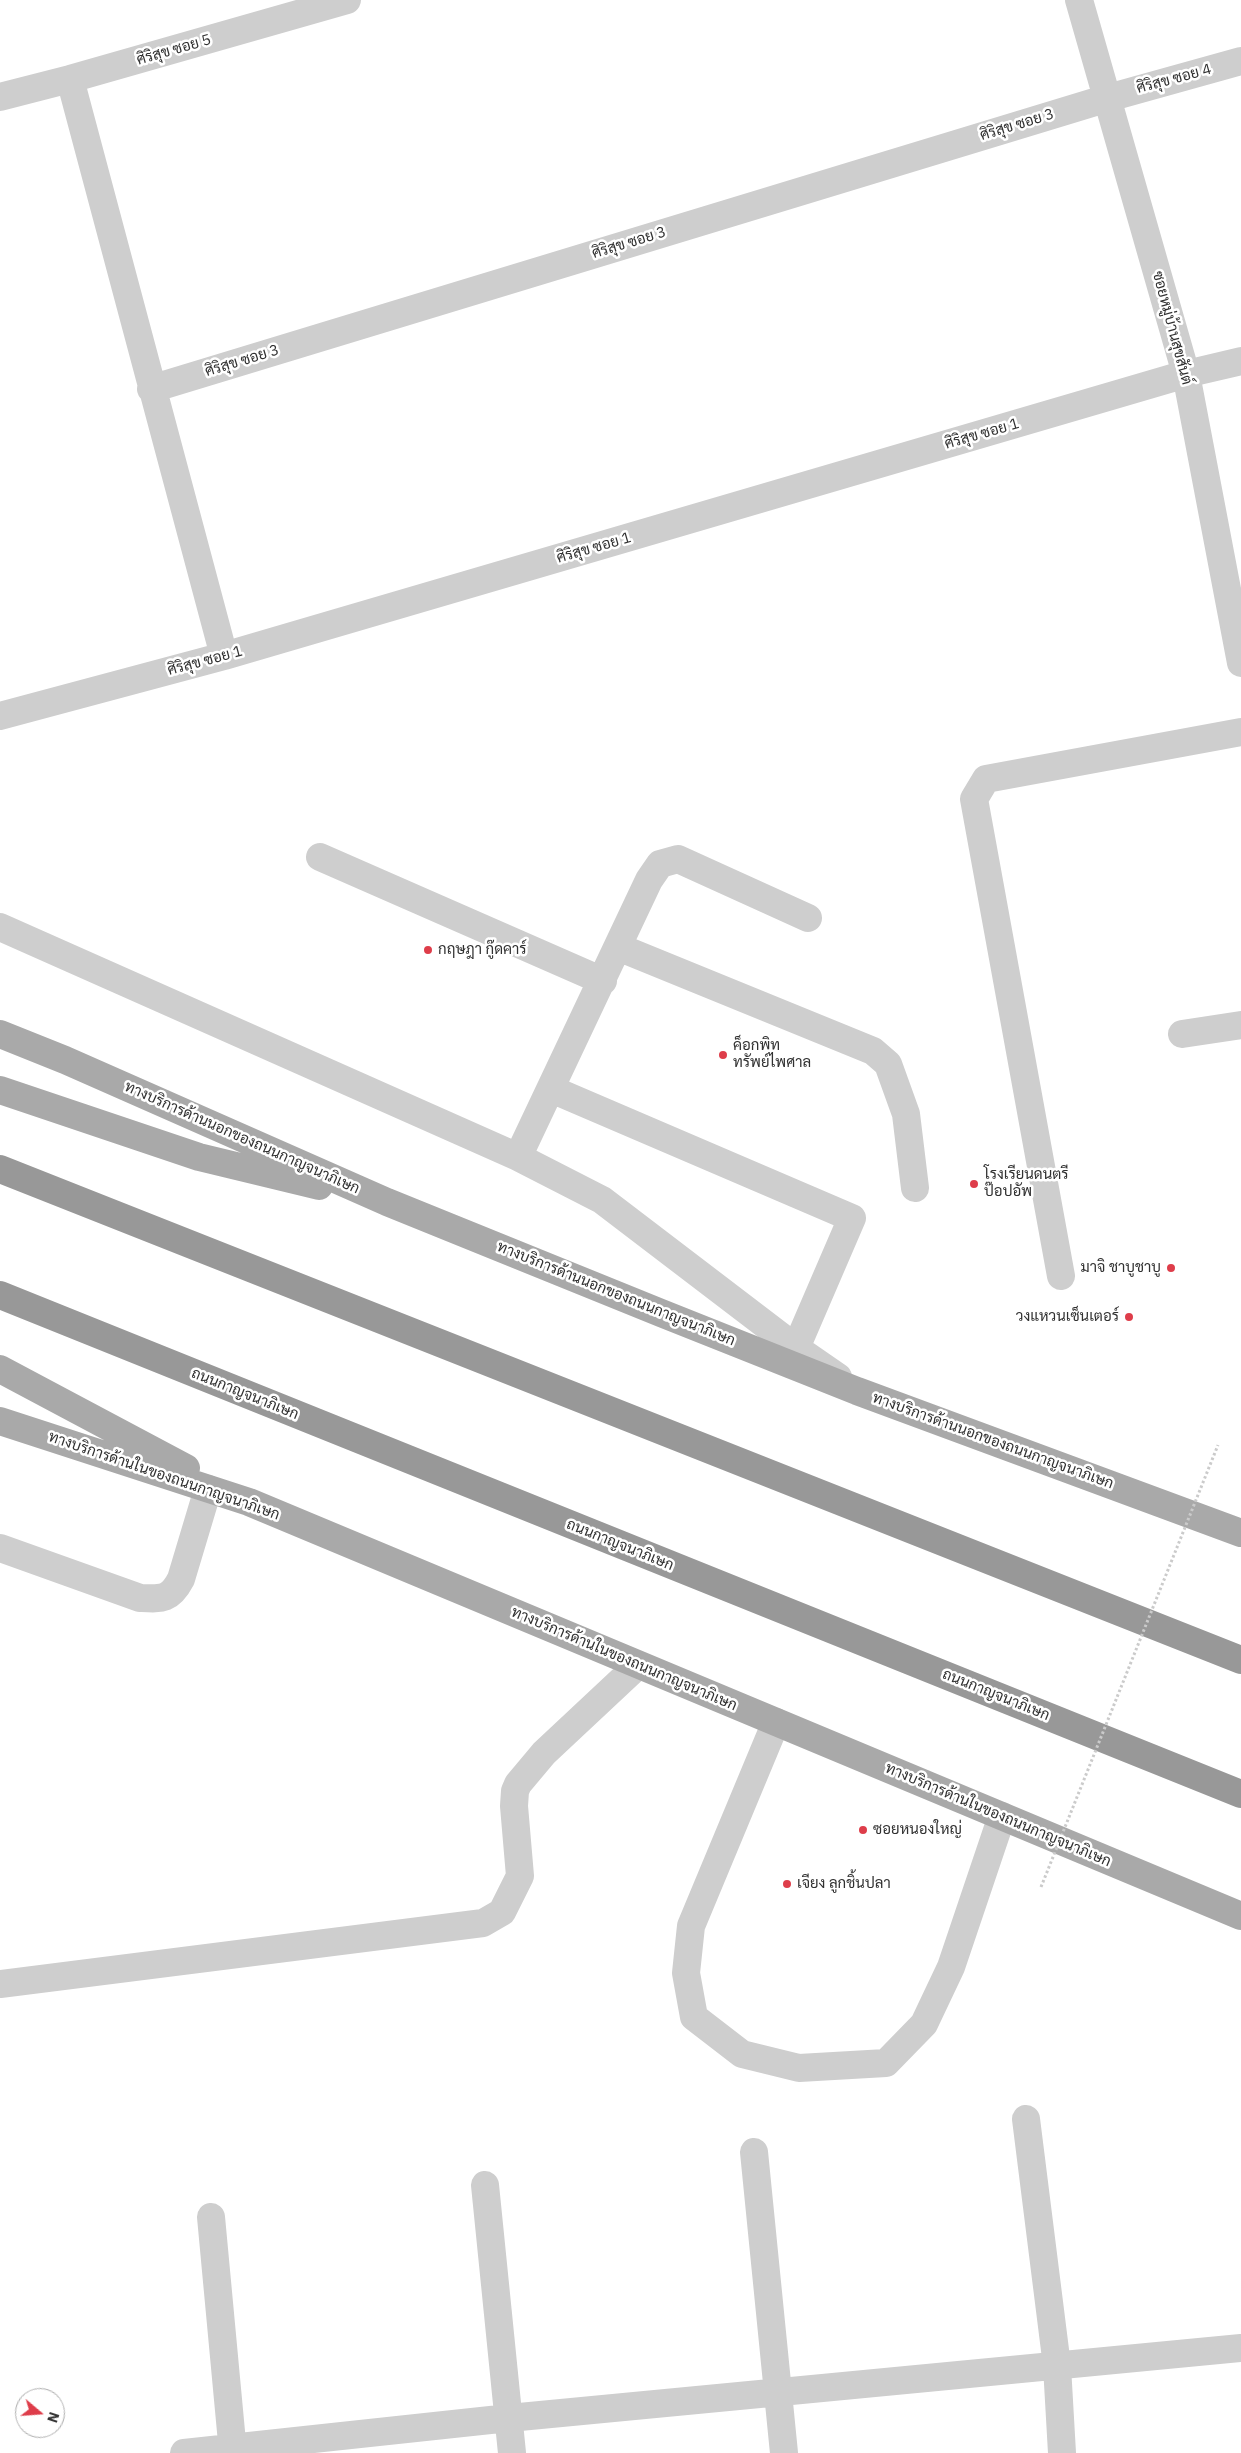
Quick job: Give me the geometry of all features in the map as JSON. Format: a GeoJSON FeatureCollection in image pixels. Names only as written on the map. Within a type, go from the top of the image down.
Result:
{"type":"FeatureCollection","features":[{"type":"Feature","properties":{"kind":"highway"},"geometry":{"type":"LineString","coordinates":[[0,1169],[1241,1660]]}},
{"type":"Feature","properties":{"kind":"highway","name":"ถนนกาญจนาภิเษก"},"geometry":{"type":"LineString","coordinates":[[0,1295],[1241,1794]]}},
{"type":"Feature","properties":{"kind":"main road","name":"ทางบริการด้านนอกของถนนกาญจนาภิเษก"},"geometry":{"type":"LineString","coordinates":[[0,1034],[74,1064],[387,1202],[857,1391],[1241,1533]]}},
{"type":"Feature","properties":{"kind":"main road"},"geometry":{"type":"LineString","coordinates":[[0,1090],[199,1157],[387,1202]]}},
{"type":"Feature","properties":{"kind":"main road"},"geometry":{"type":"LineString","coordinates":[[0,1369],[249,1502]]}},
{"type":"Feature","properties":{"kind":"main road","name":"ทางบริการด้านในของถนนกาญจนาภิเษก"},"geometry":{"type":"LineString","coordinates":[[0,1421],[249,1502],[1241,1916]]}},
{"type":"Feature","properties":{"kind":"street","name":"ศิริสุข ซอย 5"},"geometry":{"type":"LineString","coordinates":[[0,97],[70,79],[347,0]]}},
{"type":"Feature","properties":{"kind":"street","name":"ซอยหมู่บ้านสุขสันต์"},"geometry":{"type":"LineString","coordinates":[[1079,0],[1186,374],[1241,663]]}},
{"type":"Feature","properties":{"kind":"street","name":"ศิริสุข ซอย 4"},"geometry":{"type":"LineString","coordinates":[[1108,98],[1241,61]]}},
{"type":"Feature","properties":{"kind":"street"},"geometry":{"type":"LineString","coordinates":[[70,79],[151,389],[224,656]]}},
{"type":"Feature","properties":{"kind":"street","name":"ศิริสุข ซอย 3"},"geometry":{"type":"LineString","coordinates":[[151,389],[1108,98]]}},
{"type":"Feature","properties":{"kind":"street","name":"ศิริสุข ซอย 1"},"geometry":{"type":"LineString","coordinates":[[0,716],[224,656],[1186,374],[1241,361]]}},
{"type":"Feature","properties":{"kind":"street"},"geometry":{"type":"LineString","coordinates":[[1061,1276],[974,799],[986,779],[1241,732]]}},
{"type":"Feature","properties":{"kind":"street"},"geometry":{"type":"LineString","coordinates":[[320,857],[603,980]]}},
{"type":"Feature","properties":{"kind":"street"},"geometry":{"type":"LineString","coordinates":[[518,1157],[649,880],[660,864],[678,859],[808,918]]}},
{"type":"Feature","properties":{"kind":"street"},"geometry":{"type":"LineString","coordinates":[[0,928],[518,1157],[602,1200],[796,1348],[857,1391]]}},
{"type":"Feature","properties":{"kind":"street"},"geometry":{"type":"LineString","coordinates":[[618,946],[873,1051],[888,1064],[906,1114],[915,1188]]}},
{"type":"Feature","properties":{"kind":"street"},"geometry":{"type":"LineString","coordinates":[[1182,1034],[1241,1026]]}},
{"type":"Feature","properties":{"kind":"street"},"geometry":{"type":"LineString","coordinates":[[551,1089],[852,1218],[796,1348]]}},
{"type":"Feature","properties":{"kind":"street"},"geometry":{"type":"LineString","coordinates":[[0,1548],[140,1598],[163,1598],[175,1590],[181,1579],[208,1489]]}},
{"type":"Feature","properties":{"kind":"street"},"geometry":{"type":"LineString","coordinates":[[0,1984],[321,1945],[483,1922],[502,1912],[520,1876],[514,1806],[515,1791],[518,1784],[544,1753],[638,1665]]}},
{"type":"Feature","properties":{"kind":"street"},"geometry":{"type":"LineString","coordinates":[[776,1722],[692,1926],[686,1973],[694,2017],[742,2054],[799,2068],[886,2063],[924,2024],[951,1967],[1002,1816]]}},
{"type":"Feature","properties":{"kind":"street"},"geometry":{"type":"LineString","coordinates":[[1026,2119],[1057,2366],[1062,2453]]}},
{"type":"Feature","properties":{"kind":"street"},"geometry":{"type":"LineString","coordinates":[[754,2152],[784,2453]]}},
{"type":"Feature","properties":{"kind":"street"},"geometry":{"type":"LineString","coordinates":[[485,2185],[512,2453]]}},
{"type":"Feature","properties":{"kind":"street"},"geometry":{"type":"LineString","coordinates":[[211,2217],[232,2450]]}},
{"type":"Feature","properties":{"kind":"street"},"geometry":{"type":"LineString","coordinates":[[184,2453],[232,2450],[509,2418],[1241,2348]]}},
{"type":"Feature","properties":{"kind":"path"},"geometry":{"type":"LineString","coordinates":[[1041,1886],[1218,1445]]}},
{"type":"Feature","properties":{"kind":"place","name":"กฤษฎา กู๊ดคาร์"},"geometry":{"type":"Point","coordinates":[428,950]}},
{"type":"Feature","properties":{"kind":"place","name":"ค็อกพิท ทรัพย์ไพศาล"},"geometry":{"type":"Point","coordinates":[723,1055]}},
{"type":"Feature","properties":{"kind":"place","name":"โรงเรียนดนตรี ป๊อปอัพ"},"geometry":{"type":"Point","coordinates":[974,1184]}},
{"type":"Feature","properties":{"kind":"place","name":"มาจิ ชาบูชาบู"},"geometry":{"type":"Point","coordinates":[1171,1268]}},
{"type":"Feature","properties":{"kind":"place","name":"วงแหวนเซ็นเตอร์"},"geometry":{"type":"Point","coordinates":[1129,1317]}},
{"type":"Feature","properties":{"kind":"place","name":"ซอยหนองใหญ่"},"geometry":{"type":"Point","coordinates":[863,1830]}},
{"type":"Feature","properties":{"kind":"place","name":"เจียง ลูกชิ้นปลา"},"geometry":{"type":"Point","coordinates":[787,1884]}}]}
